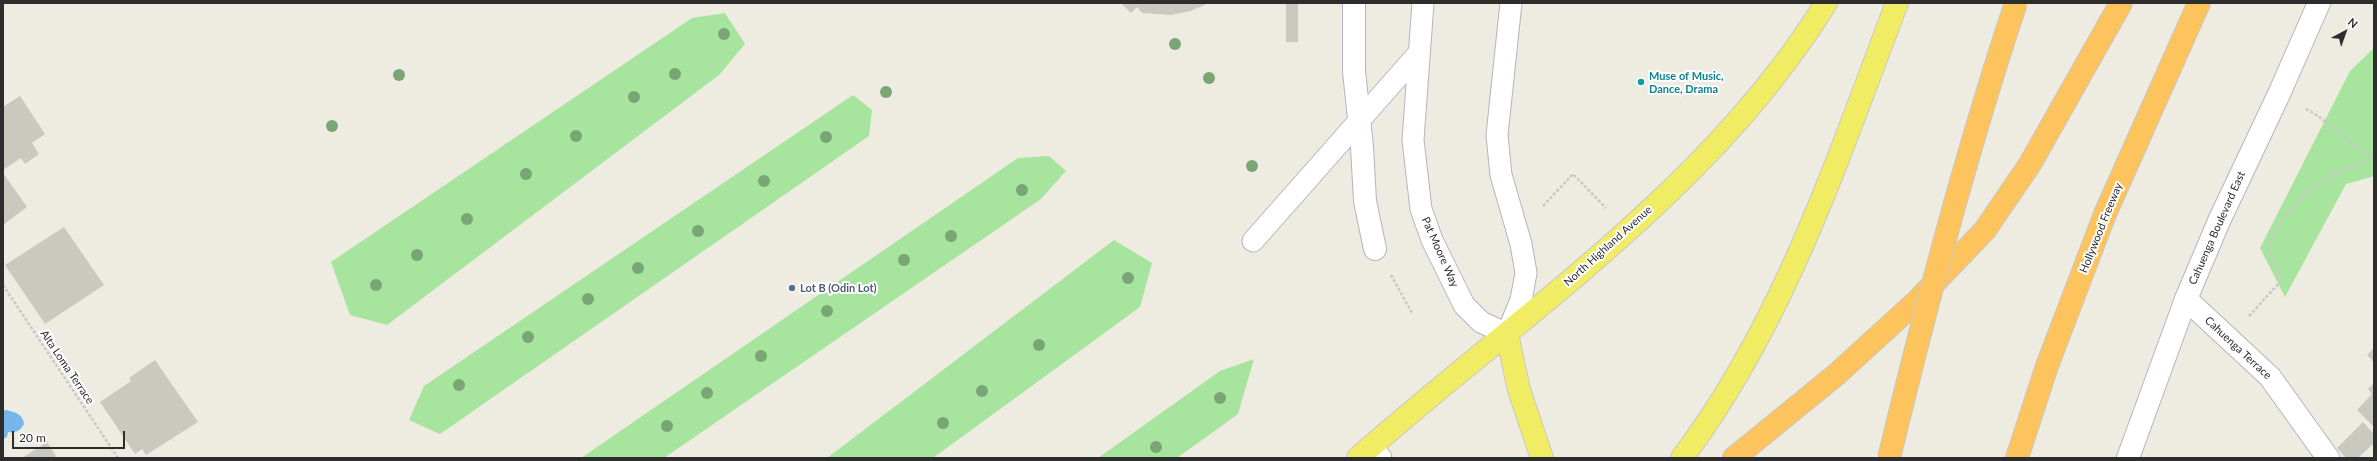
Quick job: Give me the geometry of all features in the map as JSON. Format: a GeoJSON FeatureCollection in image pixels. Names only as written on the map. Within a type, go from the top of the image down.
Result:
{"type":"FeatureCollection","features":[{"type":"Feature","properties":{"kind":"highway"},"geometry":{"type":"LineString","coordinates":[[1889,458],[1919,335],[1963,174],[2016,3]]}},
{"type":"Feature","properties":{"kind":"highway"},"geometry":{"type":"LineString","coordinates":[[1734,458],[1837,374],[1917,301],[1985,230],[2030,164],[2121,3]]}},
{"type":"Feature","properties":{"kind":"highway","name":"Hollywood Freeway"},"geometry":{"type":"LineString","coordinates":[[2017,458],[2047,366],[2105,214],[2200,3]]}},
{"type":"Feature","properties":{"kind":"main road"},"geometry":{"type":"LineString","coordinates":[[1354,3],[1354,71],[1360,120],[1365,201],[1375,249]]}},
{"type":"Feature","properties":{"kind":"main road","name":"North Highland Avenue"},"geometry":{"type":"LineString","coordinates":[[1370,454],[1507,334],[1597,258],[1721,139],[1771,82],[1826,3]]}},
{"type":"Feature","properties":{"kind":"main road"},"geometry":{"type":"LineString","coordinates":[[1682,458],[1702,432],[1733,382],[1792,271],[1819,207],[1897,3]]}},
{"type":"Feature","properties":{"kind":"main road","name":"Cahuenga Boulevard East"},"geometry":{"type":"LineString","coordinates":[[2128,458],[2186,299],[2219,221],[2279,94],[2319,3]]}},
{"type":"Feature","properties":{"kind":"main road","name":"Cahuenga Terrace"},"geometry":{"type":"LineString","coordinates":[[2186,299],[2270,377],[2328,458]]}},
{"type":"Feature","properties":{"kind":"main road"},"geometry":{"type":"LineString","coordinates":[[1507,334],[1519,390],[1542,458]]}},
{"type":"Feature","properties":{"kind":"lane","name":"Pat Moore Way"},"geometry":{"type":"LineString","coordinates":[[1423,3],[1418,54],[1413,140],[1421,209],[1432,240],[1464,305],[1481,322],[1507,334]]}},
{"type":"Feature","properties":{"kind":"lane"},"geometry":{"type":"LineString","coordinates":[[1507,334],[1521,300],[1526,273],[1521,244],[1501,175],[1498,135],[1511,3]]}},
{"type":"Feature","properties":{"kind":"lane"},"geometry":{"type":"LineString","coordinates":[[1253,241],[1418,54]]}},
{"type":"Feature","properties":{"kind":"path"},"geometry":{"type":"LineString","coordinates":[[2279,94],[2314,113],[2351,144],[2374,158]]}},
{"type":"Feature","properties":{"kind":"path"},"geometry":{"type":"LineString","coordinates":[[2229,339],[2282,280],[2269,250],[2276,228],[2302,197],[2320,181],[2347,168],[2374,158]]}},
{"type":"Feature","properties":{"kind":"path"},"geometry":{"type":"LineString","coordinates":[[1541,209],[1573,174],[1627,230]]}},
{"type":"Feature","properties":{"kind":"path","name":"Alta Loma Terrace"},"geometry":{"type":"LineString","coordinates":[[3,285],[118,458]]}},
{"type":"Feature","properties":{"kind":"path"},"geometry":{"type":"LineString","coordinates":[[1405,297],[1412,313]]}},
{"type":"Feature","properties":{"kind":"green space"},"geometry":{"type":"Polygon","coordinates":[[[725,13],[745,44],[719,75],[387,325],[350,315],[331,262],[692,18],[725,13]]]}},
{"type":"Feature","properties":{"kind":"green space"},"geometry":{"type":"Polygon","coordinates":[[[2374,48],[2374,176],[2346,184],[2285,297],[2260,248],[2350,71],[2374,48]]]}},
{"type":"Feature","properties":{"kind":"green space"},"geometry":{"type":"Polygon","coordinates":[[[853,95],[872,110],[869,136],[440,434],[409,420],[424,386],[853,95]]]}},
{"type":"Feature","properties":{"kind":"green space"},"geometry":{"type":"Polygon","coordinates":[[[1049,156],[1066,171],[1041,199],[664,458],[581,458],[1018,158],[1049,156]]]}},
{"type":"Feature","properties":{"kind":"green space"},"geometry":{"type":"Polygon","coordinates":[[[1114,240],[1152,263],[1140,307],[933,458],[827,458],[1114,240]]]}},
{"type":"Feature","properties":{"kind":"green space"},"geometry":{"type":"Polygon","coordinates":[[[1254,359],[1238,414],[1177,458],[1098,458],[1220,371],[1254,359]]]}},
{"type":"Feature","properties":{"kind":"water"},"geometry":{"type":"Polygon","coordinates":[[[6,410],[20,416],[24,424],[18,431],[8,432],[7,437],[3,439],[3,411],[6,410]]]}},
{"type":"Feature","properties":{"kind":"building"},"geometry":{"type":"Polygon","coordinates":[[[1121,3],[1209,3],[1191,11],[1170,15],[1142,13],[1137,7],[1131,13],[1121,3]]]}},
{"type":"Feature","properties":{"kind":"building"},"geometry":{"type":"Polygon","coordinates":[[[1286,3],[1298,3],[1298,42],[1286,42],[1286,3]]]}},
{"type":"Feature","properties":{"kind":"building"},"geometry":{"type":"Polygon","coordinates":[[[20,96],[45,134],[32,143],[39,154],[25,164],[21,158],[3,170],[3,107],[20,96]]]}},
{"type":"Feature","properties":{"kind":"building"},"geometry":{"type":"Polygon","coordinates":[[[3,173],[27,207],[3,225],[3,173]]]}},
{"type":"Feature","properties":{"kind":"building"},"geometry":{"type":"Polygon","coordinates":[[[64,227],[104,285],[45,324],[5,265],[64,227]]]}},
{"type":"Feature","properties":{"kind":"building"},"geometry":{"type":"Polygon","coordinates":[[[2374,348],[2374,362],[2367,355],[2374,348]]]}},
{"type":"Feature","properties":{"kind":"building"},"geometry":{"type":"Polygon","coordinates":[[[155,360],[198,422],[146,455],[142,449],[135,454],[100,402],[131,381],[129,378],[155,360]]]}},
{"type":"Feature","properties":{"kind":"building"},"geometry":{"type":"Polygon","coordinates":[[[2374,383],[2374,427],[2357,410],[2372,394],[2368,389],[2374,383]]]}},
{"type":"Feature","properties":{"kind":"building"},"geometry":{"type":"Polygon","coordinates":[[[2363,422],[2374,434],[2374,443],[2358,458],[2346,458],[2337,448],[2363,422]]]}},
{"type":"Feature","properties":{"kind":"building"},"geometry":{"type":"Polygon","coordinates":[[[47,442],[56,456],[53,458],[22,458],[47,442]]]}},
{"type":"Feature","properties":{"kind":"place","name":"Muse of Music, Dance, Drama"},"geometry":{"type":"Point","coordinates":[1641,82]}},
{"type":"Feature","properties":{"kind":"place","name":"Lot B (Odin Lot)"},"geometry":{"type":"Point","coordinates":[792,288]}}]}
